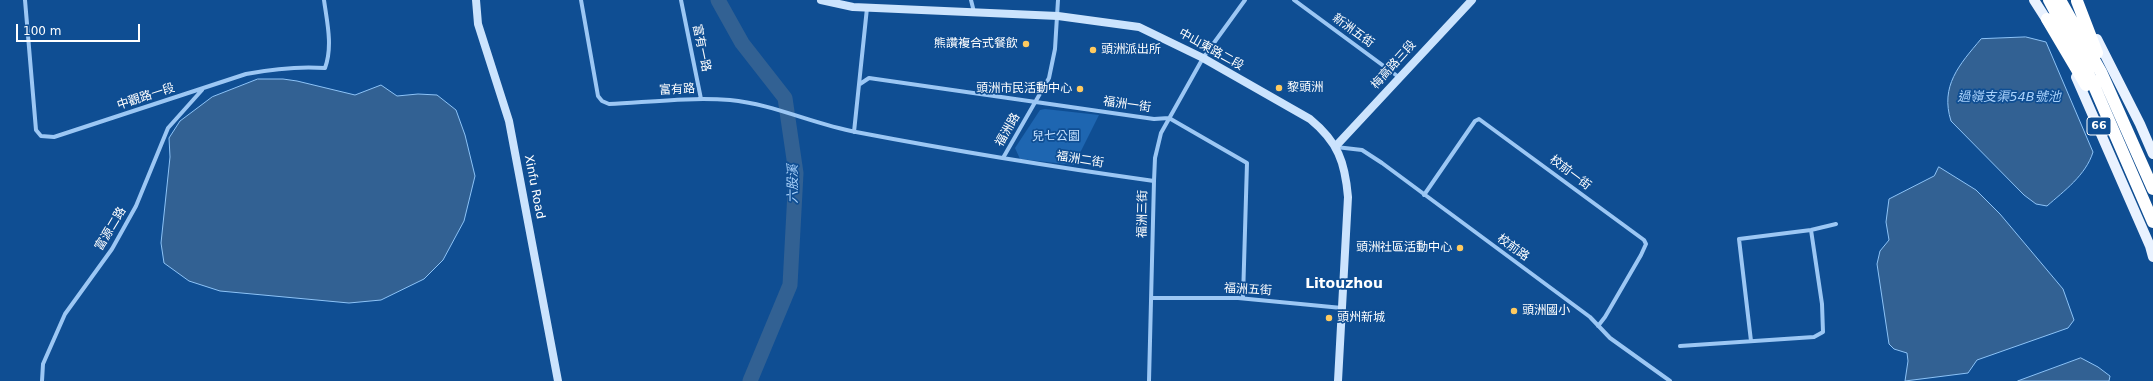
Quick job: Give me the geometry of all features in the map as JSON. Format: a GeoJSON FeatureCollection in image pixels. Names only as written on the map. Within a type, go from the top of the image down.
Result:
{"type":"FeatureCollection","features":[{"type":"Feature","properties":{"kind":"highway","name":"66"},"geometry":{"type":"LineString","coordinates":[[2049,0],[2091,79],[2153,189]]}},
{"type":"Feature","properties":{"kind":"highway","name":"66"},"geometry":{"type":"LineString","coordinates":[[2060,0],[2101,72],[2153,222]]}},
{"type":"Feature","properties":{"kind":"highway"},"geometry":{"type":"LineString","coordinates":[[2077,0],[2124,136]]}},
{"type":"Feature","properties":{"kind":"highway"},"geometry":{"type":"LineString","coordinates":[[2047,19],[2124,136]]}},
{"type":"Feature","properties":{"kind":"main road","name":"Xinfu Road"},"geometry":{"type":"LineString","coordinates":[[476,0],[478,24],[509,121],[558,381]]}},
{"type":"Feature","properties":{"kind":"main road","name":"中山東路二段"},"geometry":{"type":"LineString","coordinates":[[821,0],[853,7],[1058,16],[1139,27],[1203,58],[1310,119],[1324,130],[1345,167],[1348,197],[1338,381]]}},
{"type":"Feature","properties":{"kind":"main road","name":"梅高路三段"},"geometry":{"type":"LineString","coordinates":[[1335,148],[1472,0]]}},
{"type":"Feature","properties":{"kind":"main road","name":"66"},"geometry":{"type":"LineString","coordinates":[[2034,0],[2047,19],[2102,135],[2150,246],[2153,257]]}},
{"type":"Feature","properties":{"kind":"main road"},"geometry":{"type":"LineString","coordinates":[[2077,0],[2140,124],[2153,154]]}},
{"type":"Feature","properties":{"kind":"street","name":"中觀路一段"},"geometry":{"type":"LineString","coordinates":[[25,0],[36,130],[41,136],[54,137],[203,90],[246,74],[270,69],[309,66],[325,68],[329,58],[329,45],[324,0]]}},
{"type":"Feature","properties":{"kind":"street","name":"富有路"},"geometry":{"type":"LineString","coordinates":[[581,0],[598,96],[602,101],[609,104],[702,99],[730,100],[762,106],[854,132]]}},
{"type":"Feature","properties":{"kind":"street","name":"富有一路"},"geometry":{"type":"LineString","coordinates":[[681,0],[702,99]]}},
{"type":"Feature","properties":{"kind":"street"},"geometry":{"type":"LineString","coordinates":[[971,0],[974,12]]}},
{"type":"Feature","properties":{"kind":"street","name":"福洲路"},"geometry":{"type":"LineString","coordinates":[[854,132],[1003,158],[1044,89],[1052,65],[1058,16],[1058,0]]}},
{"type":"Feature","properties":{"kind":"street","name":"福洲三街"},"geometry":{"type":"LineString","coordinates":[[1149,381],[1155,158],[1160,139],[1169,118],[1203,58],[1245,0]]}},
{"type":"Feature","properties":{"kind":"street","name":"新洲五街"},"geometry":{"type":"LineString","coordinates":[[1294,0],[1400,78]]}},
{"type":"Feature","properties":{"kind":"street"},"geometry":{"type":"LineString","coordinates":[[854,132],[860,84],[859,72],[867,8]]}},
{"type":"Feature","properties":{"kind":"street","name":"福洲一街"},"geometry":{"type":"LineString","coordinates":[[860,84],[869,78],[1154,119],[1169,118]]}},
{"type":"Feature","properties":{"kind":"street","name":"富源二路"},"geometry":{"type":"LineString","coordinates":[[42,381],[43,364],[66,314],[112,249],[136,206],[168,128],[203,90]]}},
{"type":"Feature","properties":{"kind":"street"},"geometry":{"type":"LineString","coordinates":[[1169,118],[1247,163],[1243,298]]}},
{"type":"Feature","properties":{"kind":"street","name":"校前一街"},"geometry":{"type":"LineString","coordinates":[[1424,195],[1475,122],[1479,119],[1644,240],[1646,244],[1641,255],[1605,317],[1598,326]]}},
{"type":"Feature","properties":{"kind":"street","name":"校前路"},"geometry":{"type":"LineString","coordinates":[[1335,148],[1362,150],[1382,163],[1590,317],[1598,326],[1642,362],[1670,381]]}},
{"type":"Feature","properties":{"kind":"street","name":"福洲二街"},"geometry":{"type":"LineString","coordinates":[[1003,158],[1154,181]]}},
{"type":"Feature","properties":{"kind":"street"},"geometry":{"type":"LineString","coordinates":[[1751,341],[1739,239],[1811,230],[1836,224]]}},
{"type":"Feature","properties":{"kind":"street"},"geometry":{"type":"LineString","coordinates":[[1680,346],[1814,337],[1823,332],[1822,304],[1811,230]]}},
{"type":"Feature","properties":{"kind":"street","name":"福洲五街"},"geometry":{"type":"LineString","coordinates":[[1151,298],[1243,298],[1343,308]]}},
{"type":"Feature","properties":{"kind":"green space","name":"兒七公園"},"geometry":{"type":"Polygon","coordinates":[[[1045,109],[1099,115],[1074,165],[1020,159],[1015,148],[1040,110],[1045,109]]]}},
{"type":"Feature","properties":{"kind":"water","name":"過嶺支渠54B號池"},"geometry":{"type":"Polygon","coordinates":[[[2026,37],[2046,42],[2093,152],[2090,160],[2080,175],[2047,206],[2036,204],[2024,195],[1951,121],[1948,108],[1948,97],[1954,77],[1965,58],[1981,39],[2026,37]]]}},
{"type":"Feature","properties":{"kind":"water"},"geometry":{"type":"Polygon","coordinates":[[[258,79],[283,79],[297,81],[355,95],[381,85],[397,96],[418,94],[437,95],[456,110],[465,135],[475,176],[464,221],[443,260],[424,279],[381,300],[349,303],[220,291],[189,281],[164,263],[161,243],[170,157],[169,138],[180,121],[212,97],[258,79]]]}},
{"type":"Feature","properties":{"kind":"water"},"geometry":{"type":"Polygon","coordinates":[[[1939,167],[1976,190],[2000,214],[2063,289],[2074,320],[2068,328],[1977,360],[1968,373],[1905,381],[1908,361],[1907,353],[1894,349],[1889,344],[1877,264],[1880,251],[1889,240],[1886,222],[1889,199],[1934,176],[1939,167]]]}},
{"type":"Feature","properties":{"kind":"water"},"geometry":{"type":"Polygon","coordinates":[[[2081,358],[2098,367],[2110,376],[2109,381],[2018,381],[2081,358]]]}},
{"type":"Feature","properties":{"kind":"waterway","name":"六股溪"},"geometry":{"type":"LineString","coordinates":[[718,0],[742,43],[785,98],[796,173],[790,285],[750,381]]}},
{"type":"Feature","properties":{"kind":"place","name":"熊讚複合式餐飲"},"geometry":{"type":"Point","coordinates":[1026,44]}},
{"type":"Feature","properties":{"kind":"place","name":"頭洲派出所"},"geometry":{"type":"Point","coordinates":[1093,50]}},
{"type":"Feature","properties":{"kind":"place","name":"黎頭洲"},"geometry":{"type":"Point","coordinates":[1279,88]}},
{"type":"Feature","properties":{"kind":"place","name":"頭洲市民活動中心"},"geometry":{"type":"Point","coordinates":[1080,89]}},
{"type":"Feature","properties":{"kind":"place","name":"頭洲社區活動中心"},"geometry":{"type":"Point","coordinates":[1460,248]}},
{"type":"Feature","properties":{"kind":"place","name":"頭洲國小"},"geometry":{"type":"Point","coordinates":[1514,311]}},
{"type":"Feature","properties":{"kind":"place","name":"頭州新城"},"geometry":{"type":"Point","coordinates":[1329,318]}},
{"type":"Feature","properties":{"kind":"district","name":"Litouzhou"},"geometry":{"type":"Point","coordinates":[1344,284]}}]}
